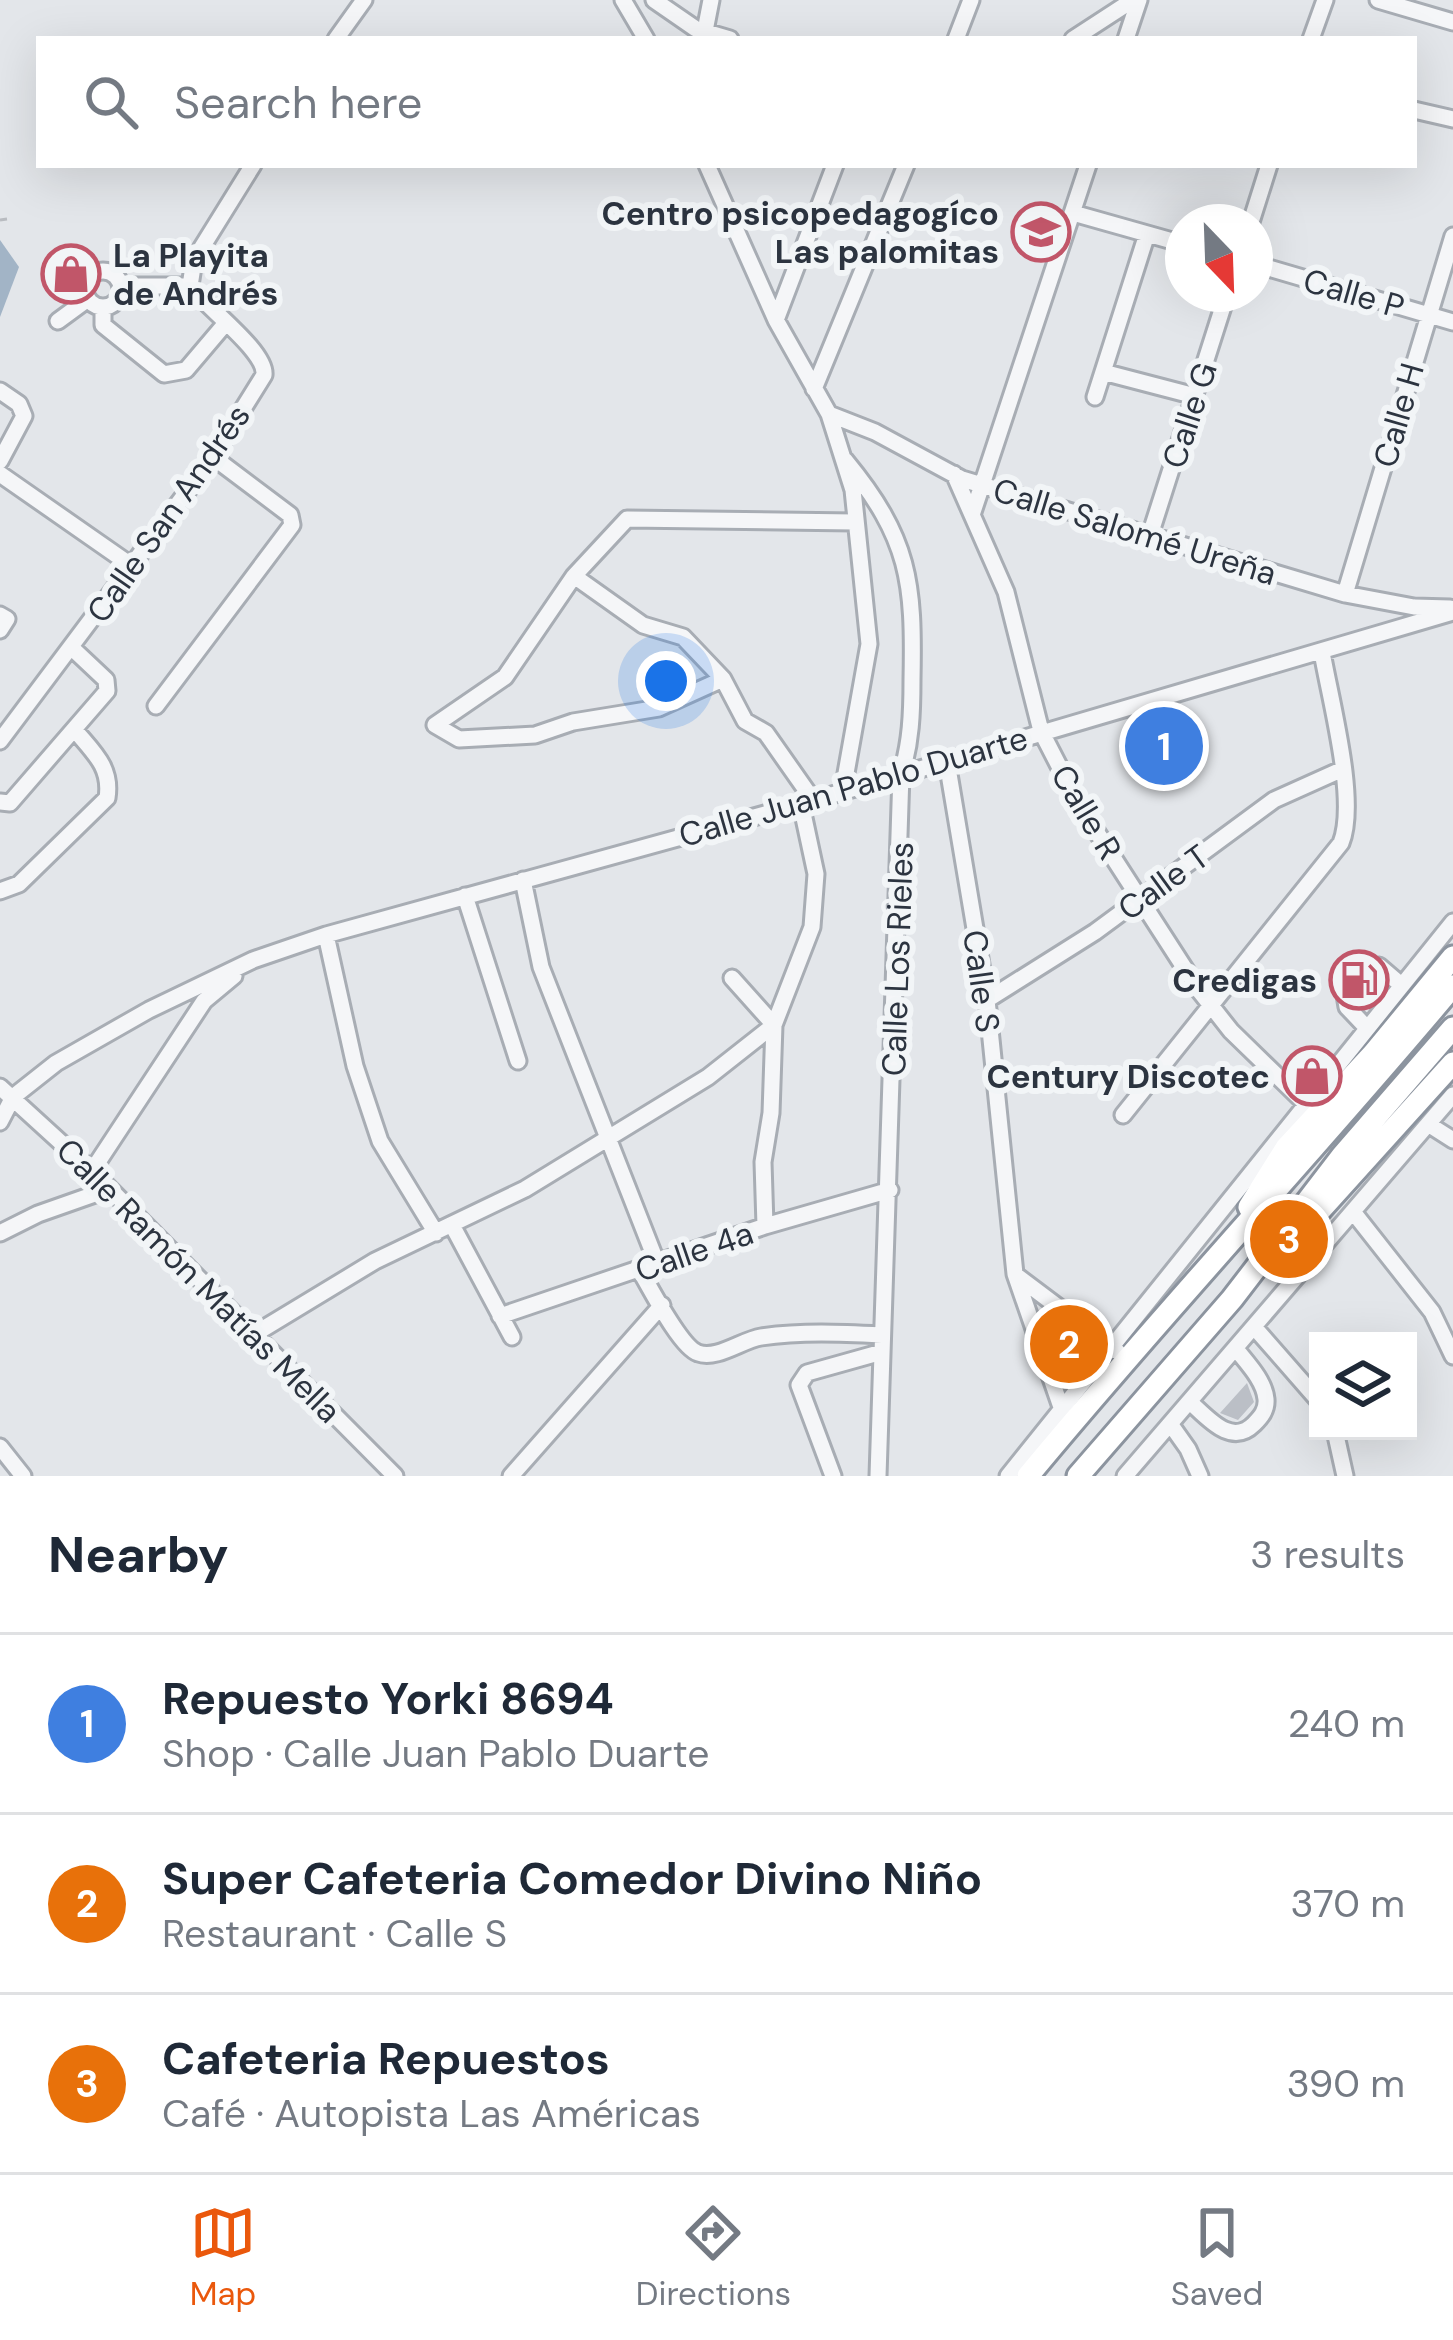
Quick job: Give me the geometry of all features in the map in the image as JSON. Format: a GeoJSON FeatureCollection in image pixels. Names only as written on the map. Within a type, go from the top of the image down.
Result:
{"type":"FeatureCollection","features":[{"type":"Feature","properties":{"kind":"highway"},"geometry":{"type":"LineString","coordinates":[[1229,1244],[1286,1148],[1373,1054],[1453,957]]}},
{"type":"Feature","properties":{"kind":"highway"},"geometry":{"type":"LineString","coordinates":[[1028,1476],[1119,1353],[1323,1142],[1453,986]]}},
{"type":"Feature","properties":{"kind":"highway"},"geometry":{"type":"LineString","coordinates":[[1078,1476],[1232,1299],[1342,1156],[1453,1028]]}},
{"type":"Feature","properties":{"kind":"highway"},"geometry":{"type":"LineString","coordinates":[[1232,1299],[1292,1244],[1453,1063]]}},
{"type":"Feature","properties":{"kind":"street"},"geometry":{"type":"LineString","coordinates":[[337,36],[364,0]]}},
{"type":"Feature","properties":{"kind":"street"},"geometry":{"type":"LineString","coordinates":[[623,0],[644,36]]}},
{"type":"Feature","properties":{"kind":"street"},"geometry":{"type":"LineString","coordinates":[[654,0],[704,35],[711,0]]}},
{"type":"Feature","properties":{"kind":"street"},"geometry":{"type":"LineString","coordinates":[[957,36],[971,0]]}},
{"type":"Feature","properties":{"kind":"street"},"geometry":{"type":"LineString","coordinates":[[1078,36],[1136,0]]}},
{"type":"Feature","properties":{"kind":"street"},"geometry":{"type":"LineString","coordinates":[[1127,36],[1136,0]]}},
{"type":"Feature","properties":{"kind":"street"},"geometry":{"type":"LineString","coordinates":[[1312,36],[1325,0]]}},
{"type":"Feature","properties":{"kind":"street"},"geometry":{"type":"LineString","coordinates":[[1378,0],[1453,22]]}},
{"type":"Feature","properties":{"kind":"street"},"geometry":{"type":"LineString","coordinates":[[1417,111],[1453,119]]}},
{"type":"Feature","properties":{"kind":"street"},"geometry":{"type":"LineString","coordinates":[[121,286],[190,286],[194,260],[251,168]]}},
{"type":"Feature","properties":{"kind":"street"},"geometry":{"type":"LineString","coordinates":[[708,168],[776,320],[830,414],[853,490],[869,644],[843,790]]}},
{"type":"Feature","properties":{"kind":"street"},"geometry":{"type":"LineString","coordinates":[[776,320],[835,168]]}},
{"type":"Feature","properties":{"kind":"street"},"geometry":{"type":"LineString","coordinates":[[814,389],[905,168]]}},
{"type":"Feature","properties":{"kind":"street"},"geometry":{"type":"LineString","coordinates":[[972,515],[1087,168]]}},
{"type":"Feature","properties":{"kind":"street"},"geometry":{"type":"LineString","coordinates":[[1256,204],[1268,168]]}},
{"type":"Feature","properties":{"kind":"street"},"geometry":{"type":"LineString","coordinates":[[1073,213],[1165,239]]}},
{"type":"Feature","properties":{"kind":"street"},"geometry":{"type":"LineString","coordinates":[[1095,397],[1148,234]]}},
{"type":"Feature","properties":{"kind":"street","name":"Calle H"},"geometry":{"type":"LineString","coordinates":[[1345,594],[1453,236]]}},
{"type":"Feature","properties":{"kind":"street","name":"Calle P"},"geometry":{"type":"LineString","coordinates":[[1273,270],[1453,322]]}},
{"type":"Feature","properties":{"kind":"street"},"geometry":{"type":"LineString","coordinates":[[121,286],[111,273],[94,273],[85,287],[104,325],[164,374],[187,370],[225,324]]}},
{"type":"Feature","properties":{"kind":"street"},"geometry":{"type":"LineString","coordinates":[[58,321],[95,303],[115,303],[121,286]]}},
{"type":"Feature","properties":{"kind":"street","name":"Calle San Andrés"},"geometry":{"type":"LineString","coordinates":[[3,731],[72,648],[212,457],[266,366],[190,286]]}},
{"type":"Feature","properties":{"kind":"street","name":"Calle G"},"geometry":{"type":"LineString","coordinates":[[1150,535],[1222,312]]}},
{"type":"Feature","properties":{"kind":"street"},"geometry":{"type":"LineString","coordinates":[[1103,372],[1195,396]]}},
{"type":"Feature","properties":{"kind":"street"},"geometry":{"type":"LineString","coordinates":[[0,391],[19,404],[24,416],[0,461]]}},
{"type":"Feature","properties":{"kind":"street","name":"Calle Salomé Ureña"},"geometry":{"type":"LineString","coordinates":[[830,414],[983,485],[1345,594],[1453,610]]}},
{"type":"Feature","properties":{"kind":"street"},"geometry":{"type":"LineString","coordinates":[[156,706],[292,524],[290,515],[212,457]]}},
{"type":"Feature","properties":{"kind":"street","name":"Calle Los Rieles"},"geometry":{"type":"LineString","coordinates":[[845,460],[887,520],[908,570],[913,598],[912,710],[901,774],[890,1190],[875,1475]]}},
{"type":"Feature","properties":{"kind":"street"},"geometry":{"type":"LineString","coordinates":[[0,473],[132,566]]}},
{"type":"Feature","properties":{"kind":"street","name":"Calle R"},"geometry":{"type":"LineString","coordinates":[[954,474],[1006,592],[1041,731],[1078,803],[1210,1004],[1305,1102]]}},
{"type":"Feature","properties":{"kind":"street"},"geometry":{"type":"LineString","coordinates":[[723,679],[659,708],[593,718],[535,735],[460,739],[435,725],[505,677],[574,576],[631,518],[854,522]]}},
{"type":"Feature","properties":{"kind":"street"},"geometry":{"type":"LineString","coordinates":[[574,576],[643,626],[683,637],[723,679],[745,722],[766,733],[806,802],[816,874],[812,927],[774,1025],[763,1162],[765,1226]]}},
{"type":"Feature","properties":{"kind":"street","name":"Calle Juan Pablo Duarte"},"geometry":{"type":"LineString","coordinates":[[0,1123],[7,1092],[149,1010],[253,960],[326,935],[947,762],[1453,610]]}},
{"type":"Feature","properties":{"kind":"street"},"geometry":{"type":"LineString","coordinates":[[0,615],[7,619],[0,630]]}},
{"type":"Feature","properties":{"kind":"street"},"geometry":{"type":"LineString","coordinates":[[0,802],[10,803],[108,686],[72,648]]}},
{"type":"Feature","properties":{"kind":"street"},"geometry":{"type":"LineString","coordinates":[[1123,1115],[1341,843],[1348,826],[1322,652]]}},
{"type":"Feature","properties":{"kind":"street"},"geometry":{"type":"LineString","coordinates":[[0,891],[19,884],[107,798],[106,767],[74,729]]}},
{"type":"Feature","properties":{"kind":"street","name":"Calle S"},"geometry":{"type":"LineString","coordinates":[[947,762],[987,1000],[1015,1274],[1062,1410]]}},
{"type":"Feature","properties":{"kind":"street","name":"Calle T"},"geometry":{"type":"LineString","coordinates":[[987,1000],[1095,932],[1274,800],[1342,769]]}},
{"type":"Feature","properties":{"kind":"street"},"geometry":{"type":"LineString","coordinates":[[523,880],[541,967],[657,1263]]}},
{"type":"Feature","properties":{"kind":"street"},"geometry":{"type":"LineString","coordinates":[[465,896],[518,1061]]}},
{"type":"Feature","properties":{"kind":"street"},"geometry":{"type":"LineString","coordinates":[[1009,1476],[1062,1410],[1119,1353],[1305,1102],[1453,922]]}},
{"type":"Feature","properties":{"kind":"street"},"geometry":{"type":"LineString","coordinates":[[326,935],[355,1066],[380,1141],[444,1229],[512,1336]]}},
{"type":"Feature","properties":{"kind":"street","name":"Calle Juan Pablo Duarte"},"geometry":{"type":"LineString","coordinates":[[92,1171],[204,1001],[253,960]]}},
{"type":"Feature","properties":{"kind":"street"},"geometry":{"type":"LineString","coordinates":[[1364,971],[1379,966],[1400,984]]}},
{"type":"Feature","properties":{"kind":"street"},"geometry":{"type":"LineString","coordinates":[[732,978],[774,1025]]}},
{"type":"Feature","properties":{"kind":"street"},"geometry":{"type":"LineString","coordinates":[[1351,986],[1345,995],[1347,1007],[1367,1028]]}},
{"type":"Feature","properties":{"kind":"street"},"geometry":{"type":"LineString","coordinates":[[253,1335],[375,1261],[525,1190],[707,1077],[774,1025]]}},
{"type":"Feature","properties":{"kind":"street","name":"Calle Ramón Matías Mella"},"geometry":{"type":"LineString","coordinates":[[7,1092],[92,1171],[395,1476]]}},
{"type":"Feature","properties":{"kind":"street"},"geometry":{"type":"LineString","coordinates":[[1125,1476],[1453,1095]]}},
{"type":"Feature","properties":{"kind":"street"},"geometry":{"type":"LineString","coordinates":[[1428,1124],[1453,1140]]}},
{"type":"Feature","properties":{"kind":"street"},"geometry":{"type":"LineString","coordinates":[[0,1233],[109,1189]]}},
{"type":"Feature","properties":{"kind":"street","name":"Calle 4a"},"geometry":{"type":"LineString","coordinates":[[500,1316],[765,1226],[890,1190]]}},
{"type":"Feature","properties":{"kind":"street"},"geometry":{"type":"LineString","coordinates":[[1354,1213],[1432,1312],[1453,1356]]}},
{"type":"Feature","properties":{"kind":"street"},"geometry":{"type":"LineString","coordinates":[[639,1269],[692,1350],[699,1353],[794,1333],[882,1343]]}},
{"type":"Feature","properties":{"kind":"street"},"geometry":{"type":"LineString","coordinates":[[1015,1274],[1119,1353]]}},
{"type":"Feature","properties":{"kind":"street"},"geometry":{"type":"LineString","coordinates":[[511,1476],[662,1305]]}},
{"type":"Feature","properties":{"kind":"street"},"geometry":{"type":"LineString","coordinates":[[1255,1328],[1309,1390]]}},
{"type":"Feature","properties":{"kind":"street"},"geometry":{"type":"LineString","coordinates":[[833,1476],[799,1385],[807,1373],[882,1343]]}},
{"type":"Feature","properties":{"kind":"street"},"geometry":{"type":"LineString","coordinates":[[1190,1402],[1234,1434],[1247,1431],[1264,1414],[1266,1398],[1259,1380],[1236,1349]]}},
{"type":"Feature","properties":{"kind":"street"},"geometry":{"type":"LineString","coordinates":[[1171,1424],[1200,1476]]}},
{"type":"Feature","properties":{"kind":"street"},"geometry":{"type":"LineString","coordinates":[[1337,1440],[1345,1476]]}},
{"type":"Feature","properties":{"kind":"street"},"geometry":{"type":"LineString","coordinates":[[0,1447],[23,1476]]}},
{"type":"Feature","properties":{"kind":"water"},"geometry":{"type":"Polygon","coordinates":[[[0,240],[19,267],[0,317],[0,240]]]}},
{"type":"Feature","properties":{"kind":"building"},"geometry":{"type":"Polygon","coordinates":[[[1375,980],[1385,987],[1373,1002],[1361,993],[1362,983],[1375,980]]]}},
{"type":"Feature","properties":{"kind":"building"},"geometry":{"type":"Polygon","coordinates":[[[1312,1060],[1321,1068],[1306,1086],[1297,1078],[1312,1060]]]}},
{"type":"Feature","properties":{"kind":"building"},"geometry":{"type":"Polygon","coordinates":[[[1071,1334],[1088,1355],[1070,1371],[1059,1364],[1054,1349],[1071,1334]]]}},
{"type":"Feature","properties":{"kind":"building"},"geometry":{"type":"Polygon","coordinates":[[[1247,1383],[1254,1402],[1238,1420],[1220,1413],[1247,1383]]]}},
{"type":"Feature","properties":{"kind":"place","name":"Centro psicopedagogíco Las palomitas"},"geometry":{"type":"Point","coordinates":[1041,232]}},
{"type":"Feature","properties":{"kind":"place","name":"La Playita de Andrés"},"geometry":{"type":"Point","coordinates":[71,274]}},
{"type":"Feature","properties":{"kind":"place","name":"Repuesto Yorki 8694"},"geometry":{"type":"Point","coordinates":[1164,746]}},
{"type":"Feature","properties":{"kind":"place","name":"Credigas"},"geometry":{"type":"Point","coordinates":[1359,980]}},
{"type":"Feature","properties":{"kind":"place","name":"Century Discotec"},"geometry":{"type":"Point","coordinates":[1312,1076]}},
{"type":"Feature","properties":{"kind":"place","name":"Cafeteria Repuestos"},"geometry":{"type":"Point","coordinates":[1289,1239]}},
{"type":"Feature","properties":{"kind":"place","name":"Super Cafeteria Comedor Divino Niño"},"geometry":{"type":"Point","coordinates":[1069,1344]}}]}
